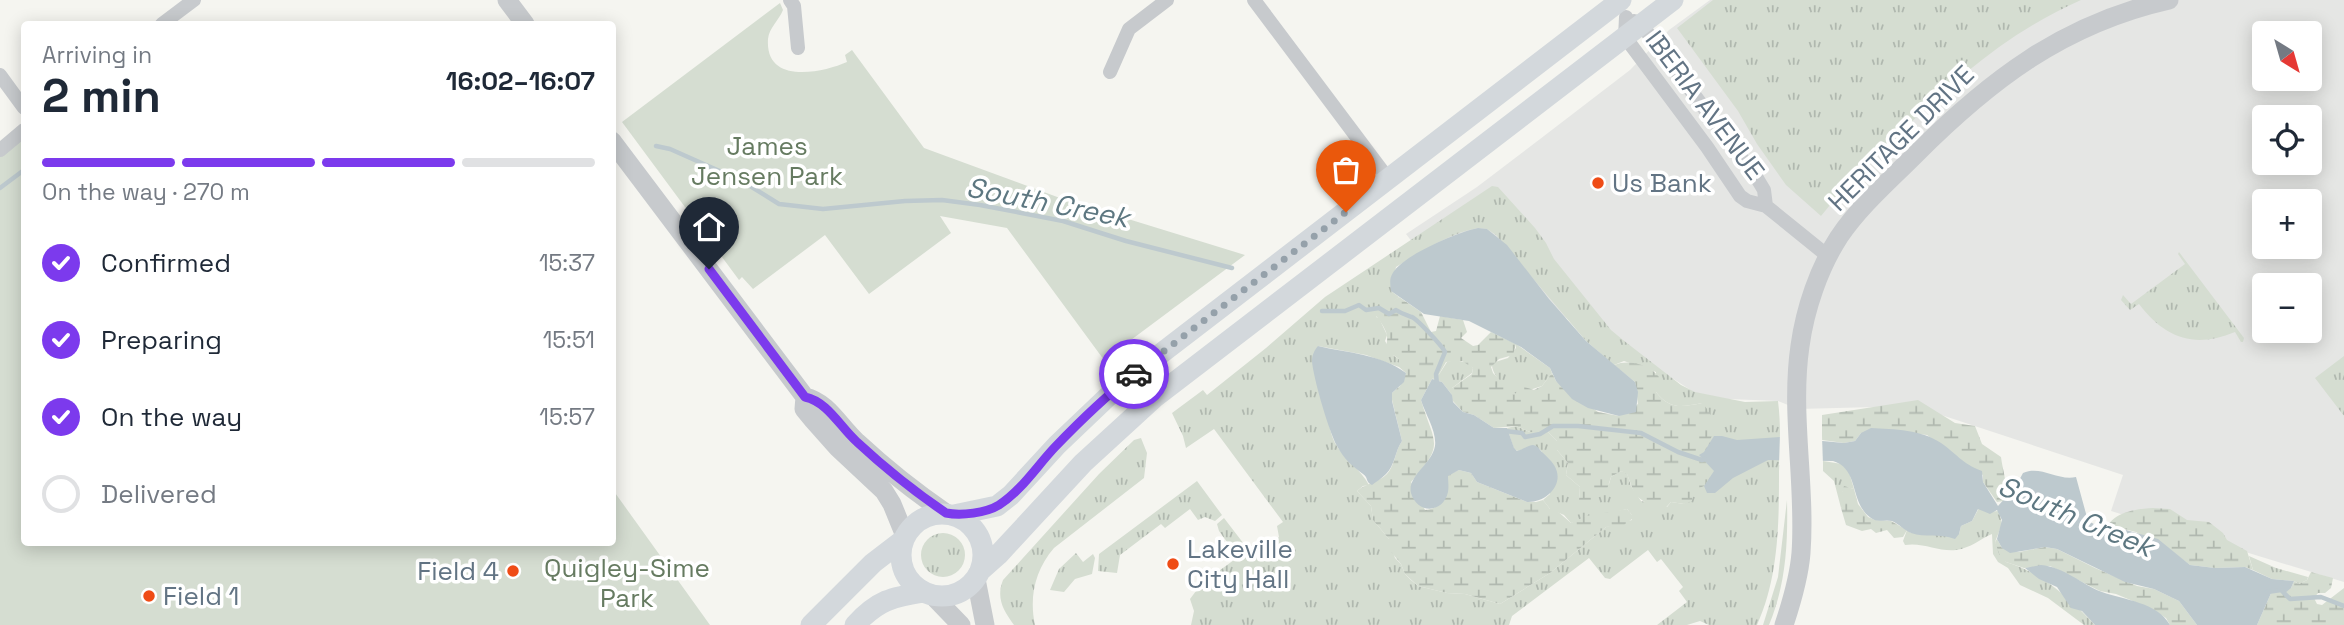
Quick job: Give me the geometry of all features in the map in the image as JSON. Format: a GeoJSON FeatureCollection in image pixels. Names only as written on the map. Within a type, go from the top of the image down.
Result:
{"type":"FeatureCollection","features":[{"type":"Feature","properties":{"kind":"main road"},"geometry":{"type":"LineString","coordinates":[[811,625],[873,564],[904,538],[919,520],[937,513],[950,514],[997,506],[1120,385],[1389,180],[1624,14],[1673,0]]}},
{"type":"Feature","properties":{"kind":"main road"},"geometry":{"type":"LineString","coordinates":[[855,625],[876,605],[892,597],[956,594],[998,555],[1092,454],[1154,398],[1624,14]]}},
{"type":"Feature","properties":{"kind":"main road"},"geometry":{"type":"LineString","coordinates":[[950,514],[969,523],[980,537],[984,554],[978,575]]}},
{"type":"Feature","properties":{"kind":"main road"},"geometry":{"type":"LineString","coordinates":[[904,538],[900,550],[903,570],[908,579],[928,594]]}},
{"type":"Feature","properties":{"kind":"street"},"geometry":{"type":"LineString","coordinates":[[166,21],[194,0]]}},
{"type":"Feature","properties":{"kind":"street"},"geometry":{"type":"LineString","coordinates":[[507,0],[523,21]]}},
{"type":"Feature","properties":{"kind":"street"},"geometry":{"type":"LineString","coordinates":[[790,0],[794,5],[799,47]]}},
{"type":"Feature","properties":{"kind":"street"},"geometry":{"type":"LineString","coordinates":[[1110,72],[1129,29],[1167,0]]}},
{"type":"Feature","properties":{"kind":"street"},"geometry":{"type":"LineString","coordinates":[[1254,0],[1389,180]]}},
{"type":"Feature","properties":{"kind":"street","name":"HERITAGE DRIVE"},"geometry":{"type":"LineString","coordinates":[[1784,625],[1799,568],[1802,518],[1798,360],[1814,290],[1839,237],[1869,201],[1962,108],[2035,53],[2079,30],[2134,9],[2169,0]]}},
{"type":"Feature","properties":{"kind":"street","name":"IBERIA AVENUE"},"geometry":{"type":"LineString","coordinates":[[1624,14],[1758,180],[1764,190],[1766,206]]}},
{"type":"Feature","properties":{"kind":"street","name":"IBERIA AVENUE"},"geometry":{"type":"LineString","coordinates":[[1624,14],[1740,196],[1746,201],[1766,206],[1829,257]]}},
{"type":"Feature","properties":{"kind":"street"},"geometry":{"type":"LineString","coordinates":[[0,75],[21,104]]}},
{"type":"Feature","properties":{"kind":"street"},"geometry":{"type":"LineString","coordinates":[[0,150],[21,132]]}},
{"type":"Feature","properties":{"kind":"street"},"geometry":{"type":"LineString","coordinates":[[616,146],[805,397],[818,400],[855,441],[904,482],[950,514]]}},
{"type":"Feature","properties":{"kind":"street"},"geometry":{"type":"LineString","coordinates":[[805,397],[804,409],[819,428],[888,497],[904,538]]}},
{"type":"Feature","properties":{"kind":"street"},"geometry":{"type":"LineString","coordinates":[[978,575],[985,625]]}},
{"type":"Feature","properties":{"kind":"street"},"geometry":{"type":"LineString","coordinates":[[928,594],[961,625]]}},
{"type":"Feature","properties":{"kind":"shaded area"},"geometry":{"type":"Polygon","coordinates":[[[1710,0],[2344,0],[2344,582],[2111,511],[2123,475],[1914,406],[1798,409],[1778,401],[1703,398],[1610,338],[1419,251],[1406,234],[1477,187],[1630,70],[1669,30],[1710,0]]]}},
{"type":"Feature","properties":{"kind":"green space"},"geometry":{"type":"Polygon","coordinates":[[[1713,0],[2081,0],[2031,26],[1965,74],[1871,161],[1821,216],[1786,185],[1738,111],[1677,28],[1713,0]]]}},
{"type":"Feature","properties":{"kind":"green space","name":"James Jensen Park"},"geometry":{"type":"Polygon","coordinates":[[[780,3],[783,10],[768,39],[770,54],[776,64],[797,72],[824,70],[847,62],[845,55],[852,50],[924,148],[1060,198],[1245,255],[1104,360],[1007,228],[940,216],[951,233],[869,294],[825,235],[753,289],[742,277],[739,280],[622,122],[780,3]]]}},
{"type":"Feature","properties":{"kind":"green space","name":"Quigley-Sime Park"},"geometry":{"type":"Polygon","coordinates":[[[21,132],[21,546],[616,546],[616,494],[710,625],[0,625],[0,149],[21,132]]]}},
{"type":"Feature","properties":{"kind":"green space"},"geometry":{"type":"Polygon","coordinates":[[[1492,186],[1498,187],[1535,228],[1554,259],[1611,330],[1681,385],[1695,392],[1745,402],[1778,401],[1780,445],[1776,549],[1770,588],[1757,625],[1709,625],[1700,621],[1687,625],[1657,625],[1687,602],[1679,591],[1683,587],[1661,559],[1657,562],[1648,550],[1610,579],[1605,578],[1589,558],[1512,616],[1509,625],[1191,625],[1194,611],[1190,599],[1196,591],[1198,579],[1209,572],[1212,576],[1238,557],[1217,524],[1224,518],[1247,548],[1256,542],[1267,547],[1279,537],[1277,526],[1283,522],[1214,429],[1186,448],[1172,413],[1203,390],[1207,395],[1325,297],[1492,186]],[[1478,228],[1456,234],[1396,267],[1391,291],[1399,297],[1376,317],[1387,335],[1385,341],[1394,356],[1399,359],[1399,367],[1366,355],[1318,346],[1327,411],[1335,443],[1369,485],[1357,491],[1371,506],[1373,520],[1389,539],[1395,558],[1405,574],[1418,586],[1465,594],[1500,604],[1550,573],[1606,527],[1632,520],[1627,509],[1571,523],[1564,515],[1550,509],[1543,500],[1550,494],[1542,452],[1533,447],[1518,451],[1514,449],[1507,428],[1516,426],[1530,432],[1548,432],[1557,441],[1557,450],[1568,463],[1566,475],[1580,487],[1579,500],[1609,484],[1611,477],[1621,471],[1627,473],[1631,486],[1641,501],[1667,507],[1671,502],[1684,504],[1692,491],[1702,403],[1677,406],[1666,402],[1656,392],[1656,372],[1624,361],[1614,365],[1586,341],[1496,235],[1487,229],[1478,228]]]}},
{"type":"Feature","properties":{"kind":"green space"},"geometry":{"type":"Polygon","coordinates":[[[2179,252],[2244,338],[2243,342],[2235,332],[2206,340],[2181,337],[2159,325],[2139,304],[2130,310],[2121,300],[2123,295],[2131,304],[2185,264],[2179,252]]]}},
{"type":"Feature","properties":{"kind":"green space"},"geometry":{"type":"Polygon","coordinates":[[[1399,297],[1421,312],[1431,332],[1436,331],[1440,316],[1463,320],[1467,332],[1461,338],[1473,346],[1478,345],[1491,332],[1516,344],[1513,355],[1499,359],[1491,367],[1493,373],[1514,395],[1522,386],[1534,390],[1542,386],[1552,373],[1556,381],[1598,412],[1619,416],[1638,404],[1635,382],[1614,365],[1632,363],[1650,369],[1659,377],[1656,392],[1666,402],[1677,406],[1702,403],[1707,409],[1714,427],[1704,452],[1706,463],[1714,471],[1704,486],[1692,491],[1692,501],[1684,504],[1671,502],[1659,515],[1653,514],[1646,503],[1635,495],[1627,474],[1621,471],[1611,477],[1606,492],[1592,502],[1584,503],[1579,500],[1580,487],[1566,475],[1568,463],[1557,450],[1557,441],[1548,432],[1530,432],[1516,426],[1494,428],[1474,415],[1463,412],[1451,399],[1452,388],[1472,374],[1473,368],[1462,361],[1446,362],[1438,376],[1432,379],[1421,400],[1434,443],[1429,459],[1411,482],[1425,510],[1441,503],[1446,493],[1448,475],[1459,470],[1471,473],[1477,482],[1527,502],[1543,500],[1550,509],[1555,509],[1571,523],[1586,516],[1627,509],[1632,519],[1624,525],[1606,527],[1550,573],[1500,604],[1465,594],[1418,586],[1405,574],[1401,564],[1388,548],[1389,539],[1373,520],[1371,506],[1357,491],[1387,474],[1402,441],[1392,393],[1400,386],[1406,373],[1399,367],[1399,359],[1387,349],[1386,332],[1374,312],[1384,303],[1399,297]]]}},
{"type":"Feature","properties":{"kind":"green space"},"geometry":{"type":"Polygon","coordinates":[[[1516,344],[1550,368],[1552,373],[1542,386],[1514,395],[1496,376],[1492,363],[1508,358],[1516,344]]]}},
{"type":"Feature","properties":{"kind":"green space"},"geometry":{"type":"Polygon","coordinates":[[[2344,356],[2344,416],[2315,378],[2344,356]]]}},
{"type":"Feature","properties":{"kind":"green space"},"geometry":{"type":"Polygon","coordinates":[[[1455,360],[1468,363],[1473,368],[1472,373],[1452,388],[1452,395],[1442,382],[1432,379],[1438,376],[1447,362],[1455,360]]]}},
{"type":"Feature","properties":{"kind":"green space"},"geometry":{"type":"Polygon","coordinates":[[[1918,400],[1955,423],[1975,426],[1982,444],[2001,457],[2006,484],[2003,501],[1997,502],[1983,482],[1983,475],[1927,435],[1861,433],[1855,441],[1844,443],[1822,440],[1822,415],[1918,400]]]}},
{"type":"Feature","properties":{"kind":"green space"},"geometry":{"type":"Polygon","coordinates":[[[1141,438],[1147,453],[1144,478],[1054,548],[1042,565],[1035,584],[1035,625],[1014,625],[1002,604],[1000,593],[1003,580],[1099,474],[1134,440],[1141,438]]]}},
{"type":"Feature","properties":{"kind":"green space"},"geometry":{"type":"Polygon","coordinates":[[[1823,461],[1842,464],[1849,472],[1854,489],[1847,487],[1842,492],[1844,505],[1841,508],[1834,481],[1823,471],[1823,461]]]}},
{"type":"Feature","properties":{"kind":"green space"},"geometry":{"type":"Polygon","coordinates":[[[1197,481],[1222,515],[1215,521],[1205,517],[1198,520],[1190,509],[1165,528],[1161,524],[1120,555],[1117,573],[1098,571],[1099,554],[1197,481]]]}},
{"type":"Feature","properties":{"kind":"green space"},"geometry":{"type":"Polygon","coordinates":[[[1844,486],[1854,489],[1858,504],[1868,517],[1891,521],[1907,530],[1903,537],[1894,538],[1887,530],[1876,533],[1871,529],[1862,531],[1846,525],[1840,498],[1844,486]]]}},
{"type":"Feature","properties":{"kind":"green space"},"geometry":{"type":"Polygon","coordinates":[[[1787,500],[1782,579],[1769,625],[1763,625],[1778,577],[1787,500]]]}},
{"type":"Feature","properties":{"kind":"green space"},"geometry":{"type":"Polygon","coordinates":[[[1979,508],[1986,512],[1999,511],[2002,524],[1995,542],[2006,562],[2044,580],[2095,625],[2084,625],[2048,598],[2020,585],[2008,568],[1998,562],[1993,554],[1992,534],[1956,550],[1905,545],[1903,541],[1907,530],[1911,533],[1959,534],[1961,526],[1972,521],[1979,508]]]}},
{"type":"Feature","properties":{"kind":"green space"},"geometry":{"type":"Polygon","coordinates":[[[2153,508],[2170,509],[2187,520],[2209,522],[2223,533],[2227,540],[2247,551],[2253,570],[2245,567],[2190,565],[2136,532],[2108,525],[2122,514],[2153,508]]]}},
{"type":"Feature","properties":{"kind":"green space"},"geometry":{"type":"Polygon","coordinates":[[[943,533],[958,540],[965,555],[958,570],[943,577],[928,570],[921,555],[928,540],[943,533]]]}},
{"type":"Feature","properties":{"kind":"green space"},"geometry":{"type":"Polygon","coordinates":[[[1997,539],[2002,548],[2019,552],[2045,547],[2057,549],[2137,586],[2154,589],[2179,601],[2197,625],[2170,625],[2166,618],[2152,609],[2116,594],[2100,591],[2050,566],[2024,568],[2006,562],[2000,556],[1995,542],[1997,539]]]}},
{"type":"Feature","properties":{"kind":"green space"},"geometry":{"type":"Polygon","coordinates":[[[1076,553],[1083,562],[1093,554],[1095,558],[1092,574],[1075,579],[1064,592],[1050,590],[1059,569],[1076,553]]]}},
{"type":"Feature","properties":{"kind":"green space"},"geometry":{"type":"Polygon","coordinates":[[[2249,556],[2276,568],[2308,577],[2307,580],[2299,584],[2272,579],[2253,570],[2249,556]]]}},
{"type":"Feature","properties":{"kind":"green space"},"geometry":{"type":"Polygon","coordinates":[[[2311,572],[2333,578],[2331,588],[2325,593],[2318,593],[2314,598],[2317,604],[2322,605],[2344,588],[2344,625],[2257,625],[2272,591],[2291,588],[2294,581],[2299,584],[2307,580],[2311,572]]]}},
{"type":"Feature","properties":{"kind":"water"},"geometry":{"type":"Polygon","coordinates":[[[1478,228],[1487,229],[1507,245],[1586,341],[1635,382],[1638,392],[1636,412],[1619,416],[1588,408],[1572,399],[1556,381],[1550,368],[1521,347],[1469,321],[1424,314],[1391,291],[1392,275],[1410,257],[1434,244],[1478,228]]]}},
{"type":"Feature","properties":{"kind":"water"},"geometry":{"type":"Polygon","coordinates":[[[1318,346],[1375,358],[1406,373],[1404,382],[1392,393],[1402,441],[1389,470],[1372,485],[1368,483],[1365,475],[1345,458],[1334,439],[1313,369],[1312,357],[1318,346]]]}},
{"type":"Feature","properties":{"kind":"water"},"geometry":{"type":"Polygon","coordinates":[[[1432,379],[1442,382],[1452,395],[1453,402],[1463,412],[1474,415],[1494,428],[1507,428],[1517,451],[1535,445],[1553,463],[1557,472],[1558,479],[1552,491],[1541,499],[1527,502],[1477,482],[1471,473],[1459,470],[1448,476],[1448,492],[1441,504],[1430,509],[1419,505],[1414,500],[1411,487],[1435,446],[1433,429],[1421,400],[1432,379]]]}},
{"type":"Feature","properties":{"kind":"water"},"geometry":{"type":"Polygon","coordinates":[[[1871,428],[1917,433],[1941,443],[1964,462],[1982,471],[1983,482],[1998,506],[2016,486],[2023,473],[2036,471],[2076,477],[2088,521],[2102,528],[2108,525],[2158,539],[2190,565],[2245,567],[2272,579],[2294,581],[2285,593],[2281,590],[2272,591],[2257,625],[2197,625],[2179,601],[2154,589],[2125,582],[2057,549],[2045,547],[2010,553],[2002,548],[1997,539],[2002,520],[1997,510],[1990,514],[1978,509],[1972,521],[1961,526],[1955,539],[1916,534],[1892,521],[1873,519],[1864,512],[1847,471],[1833,461],[1768,460],[1733,478],[1715,493],[1707,493],[1704,486],[1714,471],[1699,455],[1714,436],[1737,440],[1780,437],[1844,443],[1855,441],[1861,433],[1871,428]]]}},
{"type":"Feature","properties":{"kind":"water"},"geometry":{"type":"Polygon","coordinates":[[[2041,565],[2065,572],[2094,589],[2149,607],[2164,617],[2170,625],[2095,625],[2082,611],[2071,608],[2057,587],[2039,579],[2025,568],[2041,565]]]}},
{"type":"Feature","properties":{"kind":"pier"},"geometry":{"type":"Polygon","coordinates":[[[1780,434],[1822,436],[1823,465],[1779,465],[1780,434]]]}},
{"type":"Feature","properties":{"kind":"waterway","name":"South Creek"},"geometry":{"type":"LineString","coordinates":[[656,146],[670,149],[742,181],[779,204],[823,209],[942,200],[980,205],[1063,221],[1126,241],[1232,268]]}},
{"type":"Feature","properties":{"kind":"waterway","name":"South Creek"},"geometry":{"type":"LineString","coordinates":[[0,188],[21,172]]}},
{"type":"Feature","properties":{"kind":"waterway","name":"South Creek"},"geometry":{"type":"LineString","coordinates":[[1322,311],[1345,311],[1359,305],[1366,310],[1379,308],[1389,314],[1396,310],[1412,317],[1445,352],[1436,374],[1437,385]]}},
{"type":"Feature","properties":{"kind":"waterway","name":"South Creek"},"geometry":{"type":"LineString","coordinates":[[1505,431],[1522,433],[1525,437],[1540,434],[1553,426],[1578,426],[1641,433],[1678,452],[1705,459]]}},
{"type":"Feature","properties":{"kind":"waterway","name":"South Creek"},"geometry":{"type":"LineString","coordinates":[[2267,592],[2281,590],[2290,599],[2321,597],[2344,606]]}},
{"type":"Feature","properties":{"kind":"way so far"},"geometry":{"type":"LineString","coordinates":[[1134,374],[1346,212]]}},
{"type":"Feature","properties":{"kind":"place","name":"Us Bank"},"geometry":{"type":"Point","coordinates":[1598,183]}},
{"type":"Feature","properties":{"kind":"place","name":"Lakeville City Hall"},"geometry":{"type":"Point","coordinates":[1173,564]}},
{"type":"Feature","properties":{"kind":"place","name":"Field 4"},"geometry":{"type":"Point","coordinates":[513,571]}},
{"type":"Feature","properties":{"kind":"place","name":"Field 1"},"geometry":{"type":"Point","coordinates":[149,596]}},
{"type":"Feature","properties":{"kind":"route"},"geometry":{"type":"LineString","coordinates":[[709,269],[805,397],[818,400],[855,441],[930,502],[954,515],[997,506],[1011,495],[1057,445],[1134,374]]}}]}
